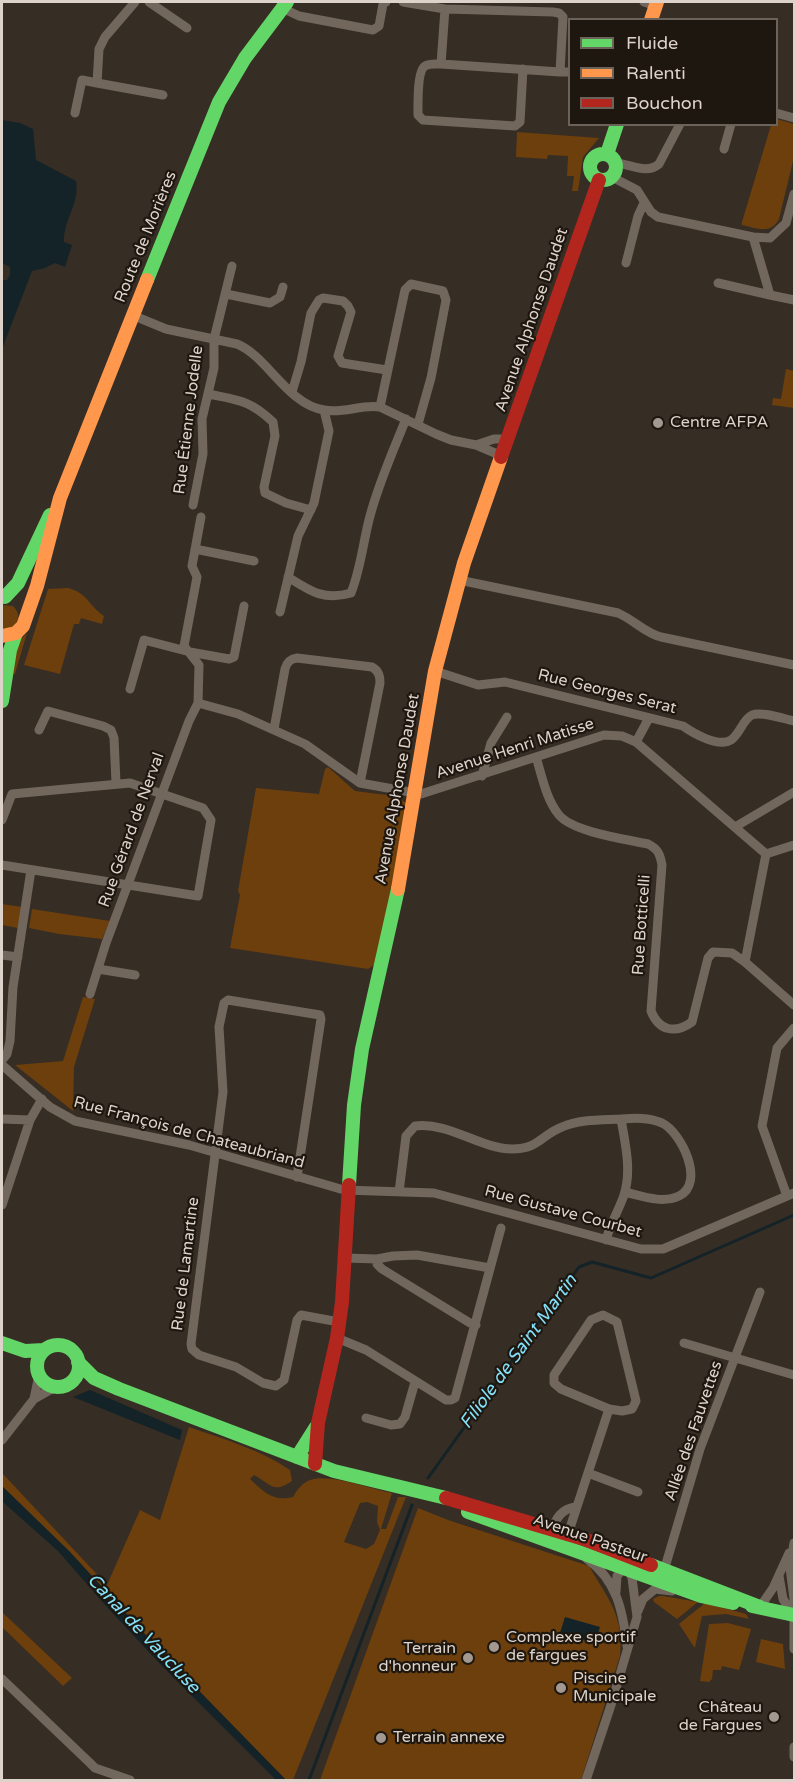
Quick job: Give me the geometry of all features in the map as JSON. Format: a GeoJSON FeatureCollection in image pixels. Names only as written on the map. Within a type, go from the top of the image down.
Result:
{"type":"FeatureCollection","features":[{"type":"Feature","properties":{"kind":"main road","name":"Route de Morières"},"geometry":{"type":"LineString","coordinates":[[16,633],[23,626],[37,586],[60,498],[196,153],[224,90],[248,52],[285,4]]}},
{"type":"Feature","properties":{"kind":"main road","name":"Avenue Alphonse Daudet"},"geometry":{"type":"LineString","coordinates":[[297,1457],[312,1437],[318,1423],[337,1338],[346,1258],[354,1105],[362,1049],[403,869],[435,671],[459,580],[508,439],[609,168],[617,126]]}},
{"type":"Feature","properties":{"kind":"main road","name":"Route de Morières"},"geometry":{"type":"LineString","coordinates":[[3,598],[18,583],[47,520],[60,498]]}},
{"type":"Feature","properties":{"kind":"main road"},"geometry":{"type":"LineString","coordinates":[[3,598],[17,600],[26,616]]}},
{"type":"Feature","properties":{"kind":"main road"},"geometry":{"type":"LineString","coordinates":[[2,636],[16,633]]}},
{"type":"Feature","properties":{"kind":"main road"},"geometry":{"type":"LineString","coordinates":[[2,700],[7,683],[10,648],[16,633]]}},
{"type":"Feature","properties":{"kind":"main road"},"geometry":{"type":"LineString","coordinates":[[3,1343],[25,1351],[44,1350],[56,1345],[67,1347],[75,1354],[78,1362],[76,1375],[67,1384],[55,1387],[43,1380],[25,1351]]}},
{"type":"Feature","properties":{"kind":"main road"},"geometry":{"type":"LineString","coordinates":[[38,1371],[39,1355],[44,1350]]}},
{"type":"Feature","properties":{"kind":"main road","name":"Avenue Pasteur"},"geometry":{"type":"LineString","coordinates":[[78,1362],[94,1378],[152,1403],[315,1464],[349,1476],[445,1498],[558,1539],[616,1551],[701,1596],[794,1615]]}},
{"type":"Feature","properties":{"kind":"main road","name":"Avenue Pasteur"},"geometry":{"type":"LineString","coordinates":[[73,1380],[94,1378]]}},
{"type":"Feature","properties":{"kind":"main road","name":"Avenue Alphonse Daudet"},"geometry":{"type":"LineString","coordinates":[[315,1464],[318,1449],[318,1423]]}},
{"type":"Feature","properties":{"kind":"main road","name":"Avenue Pasteur"},"geometry":{"type":"LineString","coordinates":[[558,1539],[579,1553],[718,1590],[760,1607]]}},
{"type":"Feature","properties":{"kind":"street"},"geometry":{"type":"LineString","coordinates":[[97,83],[99,49],[105,38],[135,2]]}},
{"type":"Feature","properties":{"kind":"street"},"geometry":{"type":"LineString","coordinates":[[149,2],[187,28]]}},
{"type":"Feature","properties":{"kind":"street"},"geometry":{"type":"LineString","coordinates":[[285,4],[299,16],[373,30],[379,26],[382,4],[386,2]]}},
{"type":"Feature","properties":{"kind":"street"},"geometry":{"type":"LineString","coordinates":[[403,2],[445,9],[474,5],[553,12],[563,17],[565,72],[524,69],[441,64],[428,64],[423,67],[420,74],[418,115],[423,120],[515,126],[520,122],[524,69]]}},
{"type":"Feature","properties":{"kind":"street"},"geometry":{"type":"LineString","coordinates":[[553,12],[557,2]]}},
{"type":"Feature","properties":{"kind":"street"},"geometry":{"type":"LineString","coordinates":[[441,64],[445,9]]}},
{"type":"Feature","properties":{"kind":"street"},"geometry":{"type":"LineString","coordinates":[[75,113],[82,80],[162,95]]}},
{"type":"Feature","properties":{"kind":"street"},"geometry":{"type":"LineString","coordinates":[[778,113],[795,118]]}},
{"type":"Feature","properties":{"kind":"street"},"geometry":{"type":"LineString","coordinates":[[609,168],[655,168],[679,126]]}},
{"type":"Feature","properties":{"kind":"street"},"geometry":{"type":"LineString","coordinates":[[724,149],[730,126]]}},
{"type":"Feature","properties":{"kind":"street"},"geometry":{"type":"LineString","coordinates":[[609,168],[637,190],[644,203],[658,217],[753,237],[770,238],[786,223],[795,194]]}},
{"type":"Feature","properties":{"kind":"street"},"geometry":{"type":"LineString","coordinates":[[626,263],[638,216],[644,203]]}},
{"type":"Feature","properties":{"kind":"street"},"geometry":{"type":"LineString","coordinates":[[753,237],[770,295]]}},
{"type":"Feature","properties":{"kind":"street","name":"Rue Étienne Jodelle"},"geometry":{"type":"LineString","coordinates":[[193,505],[202,454],[202,419],[214,368],[214,339],[232,266]]}},
{"type":"Feature","properties":{"kind":"street"},"geometry":{"type":"LineString","coordinates":[[718,283],[795,300]]}},
{"type":"Feature","properties":{"kind":"street"},"geometry":{"type":"LineString","coordinates":[[380,407],[405,290],[411,284],[443,291],[446,300],[431,378],[418,424]]}},
{"type":"Feature","properties":{"kind":"street"},"geometry":{"type":"LineString","coordinates":[[226,294],[270,303],[280,297],[283,287]]}},
{"type":"Feature","properties":{"kind":"street"},"geometry":{"type":"LineString","coordinates":[[292,392],[311,313],[319,300],[323,298],[343,301],[351,312],[338,356],[342,363],[387,370]]}},
{"type":"Feature","properties":{"kind":"street"},"geometry":{"type":"LineString","coordinates":[[132,315],[166,329],[247,348],[302,401],[324,410],[343,410],[370,405],[380,407],[451,440],[476,445],[502,456]]}},
{"type":"Feature","properties":{"kind":"street"},"geometry":{"type":"LineString","coordinates":[[208,394],[247,401],[273,422],[274,436],[264,487],[265,493],[286,503],[311,510]]}},
{"type":"Feature","properties":{"kind":"street"},"geometry":{"type":"LineString","coordinates":[[280,612],[298,536],[314,503],[329,431],[324,410]]}},
{"type":"Feature","properties":{"kind":"street"},"geometry":{"type":"LineString","coordinates":[[288,577],[322,596],[339,597],[351,593],[381,481],[406,419]]}},
{"type":"Feature","properties":{"kind":"street"},"geometry":{"type":"LineString","coordinates":[[476,445],[494,439],[508,439]]}},
{"type":"Feature","properties":{"kind":"street"},"geometry":{"type":"LineString","coordinates":[[201,517],[192,566],[197,577],[184,646],[199,665],[198,704],[238,714],[305,744],[360,783],[415,793]]}},
{"type":"Feature","properties":{"kind":"street"},"geometry":{"type":"LineString","coordinates":[[195,549],[254,561]]}},
{"type":"Feature","properties":{"kind":"street"},"geometry":{"type":"LineString","coordinates":[[459,580],[618,613],[629,618],[645,631],[661,638],[795,665]]}},
{"type":"Feature","properties":{"kind":"street"},"geometry":{"type":"LineString","coordinates":[[130,689],[144,640],[190,652],[229,659],[234,657],[244,606]]}},
{"type":"Feature","properties":{"kind":"street"},"geometry":{"type":"LineString","coordinates":[[274,729],[285,669],[287,662],[292,659],[376,669],[380,675],[380,683],[360,783]]}},
{"type":"Feature","properties":{"kind":"street","name":"Rue Georges Serat"},"geometry":{"type":"LineString","coordinates":[[435,671],[478,685],[505,682],[682,726],[698,737],[723,742],[731,740],[751,715],[759,714],[795,721]]}},
{"type":"Feature","properties":{"kind":"street","name":"Rue Gérard de Nerval"},"geometry":{"type":"LineString","coordinates":[[90,994],[189,721],[198,704]]}},
{"type":"Feature","properties":{"kind":"street"},"geometry":{"type":"LineString","coordinates":[[39,730],[48,711],[111,730],[114,738],[117,783]]}},
{"type":"Feature","properties":{"kind":"street"},"geometry":{"type":"LineString","coordinates":[[482,776],[491,743],[507,717]]}},
{"type":"Feature","properties":{"kind":"street"},"geometry":{"type":"LineString","coordinates":[[636,742],[649,718]]}},
{"type":"Feature","properties":{"kind":"street","name":"Avenue Henri Matisse"},"geometry":{"type":"LineString","coordinates":[[415,793],[427,793],[604,735],[622,736],[636,742],[766,854]]}},
{"type":"Feature","properties":{"kind":"street","name":"Rue Botticelli"},"geometry":{"type":"LineString","coordinates":[[536,757],[549,797],[559,815],[573,826],[648,844],[656,848],[660,854],[662,865],[651,1011],[660,1026],[676,1030],[692,1022],[708,958],[713,952],[732,953],[745,962]]}},
{"type":"Feature","properties":{"kind":"street"},"geometry":{"type":"LineString","coordinates":[[2,820],[12,794],[117,783],[130,783],[202,808],[211,820],[198,896],[2,865]]}},
{"type":"Feature","properties":{"kind":"street"},"geometry":{"type":"LineString","coordinates":[[735,827],[795,792]]}},
{"type":"Feature","properties":{"kind":"street"},"geometry":{"type":"LineString","coordinates":[[795,845],[766,854],[745,962],[795,1005]]}},
{"type":"Feature","properties":{"kind":"street"},"geometry":{"type":"LineString","coordinates":[[2,1060],[7,1054],[10,1041],[14,987],[31,870]]}},
{"type":"Feature","properties":{"kind":"street"},"geometry":{"type":"LineString","coordinates":[[2,955],[18,957]]}},
{"type":"Feature","properties":{"kind":"street"},"geometry":{"type":"LineString","coordinates":[[98,969],[135,975]]}},
{"type":"Feature","properties":{"kind":"street"},"geometry":{"type":"LineString","coordinates":[[214,1153],[223,1092],[219,1037],[224,1003],[232,999],[316,1013],[321,1019],[297,1177]]}},
{"type":"Feature","properties":{"kind":"street"},"geometry":{"type":"LineString","coordinates":[[791,1195],[762,1126],[777,1048],[795,1028]]}},
{"type":"Feature","properties":{"kind":"street","name":"Rue François de Chateaubriand"},"geometry":{"type":"LineString","coordinates":[[2,1065],[42,1100],[75,1120],[172,1141],[350,1191]]}},
{"type":"Feature","properties":{"kind":"street"},"geometry":{"type":"LineString","coordinates":[[2,1205],[30,1120],[42,1100]]}},
{"type":"Feature","properties":{"kind":"street"},"geometry":{"type":"LineString","coordinates":[[399,1192],[406,1136],[415,1126],[422,1125],[455,1131],[479,1142],[500,1148],[521,1148],[541,1142],[560,1128],[585,1120],[645,1118],[663,1123],[678,1138],[690,1164],[689,1186],[684,1193],[671,1199],[652,1199],[625,1192]]}},
{"type":"Feature","properties":{"kind":"street"},"geometry":{"type":"LineString","coordinates":[[2,1119],[30,1120]]}},
{"type":"Feature","properties":{"kind":"street"},"geometry":{"type":"LineString","coordinates":[[606,1240],[625,1192],[628,1161],[621,1119]]}},
{"type":"Feature","properties":{"kind":"street","name":"Rue de Lamartine"},"geometry":{"type":"LineString","coordinates":[[214,1153],[192,1349],[200,1355],[236,1367],[263,1383],[276,1386],[284,1380],[297,1320],[301,1315],[339,1322]]}},
{"type":"Feature","properties":{"kind":"street","name":"Rue Gustave Courbet"},"geometry":{"type":"LineString","coordinates":[[350,1191],[435,1193],[641,1249],[663,1249],[791,1195]]}},
{"type":"Feature","properties":{"kind":"street"},"geometry":{"type":"LineString","coordinates":[[337,1338],[366,1350],[446,1400],[455,1398],[501,1228]]}},
{"type":"Feature","properties":{"kind":"street"},"geometry":{"type":"LineString","coordinates":[[346,1258],[377,1259],[417,1255],[490,1268]]}},
{"type":"Feature","properties":{"kind":"street"},"geometry":{"type":"LineString","coordinates":[[377,1259],[377,1264],[382,1269],[476,1325]]}},
{"type":"Feature","properties":{"kind":"street","name":"Allée des Fauvettes"},"geometry":{"type":"LineString","coordinates":[[661,1573],[700,1449],[760,1293]]}},
{"type":"Feature","properties":{"kind":"street"},"geometry":{"type":"LineString","coordinates":[[603,1315],[617,1322],[636,1401],[632,1409],[622,1411],[609,1409],[561,1389],[555,1383],[554,1375],[591,1320],[603,1315]]}},
{"type":"Feature","properties":{"kind":"street"},"geometry":{"type":"LineString","coordinates":[[684,1343],[795,1375]]}},
{"type":"Feature","properties":{"kind":"street"},"geometry":{"type":"LineString","coordinates":[[34,1399],[38,1371]]}},
{"type":"Feature","properties":{"kind":"street"},"geometry":{"type":"LineString","coordinates":[[366,1418],[391,1425],[400,1424],[405,1417],[415,1382]]}},
{"type":"Feature","properties":{"kind":"street"},"geometry":{"type":"LineString","coordinates":[[2,1440],[34,1399],[55,1387]]}},
{"type":"Feature","properties":{"kind":"street"},"geometry":{"type":"LineString","coordinates":[[558,1539],[575,1507],[609,1409]]}},
{"type":"Feature","properties":{"kind":"street"},"geometry":{"type":"LineString","coordinates":[[588,1473],[638,1492]]}},
{"type":"Feature","properties":{"kind":"street"},"geometry":{"type":"LineString","coordinates":[[558,1539],[563,1511],[575,1507]]}},
{"type":"Feature","properties":{"kind":"street"},"geometry":{"type":"LineString","coordinates":[[760,1607],[768,1597],[794,1543]]}},
{"type":"Feature","properties":{"kind":"street"},"geometry":{"type":"LineString","coordinates":[[794,1543],[790,1568],[794,1599],[795,1649]]}},
{"type":"Feature","properties":{"kind":"street"},"geometry":{"type":"LineString","coordinates":[[616,1551],[626,1567],[637,1617]]}},
{"type":"Feature","properties":{"kind":"street"},"geometry":{"type":"LineString","coordinates":[[579,1553],[596,1565],[616,1594],[624,1618],[627,1652]]}},
{"type":"Feature","properties":{"kind":"street"},"geometry":{"type":"LineString","coordinates":[[616,1594],[617,1576],[626,1567]]}},
{"type":"Feature","properties":{"kind":"street"},"geometry":{"type":"LineString","coordinates":[[779,1575],[783,1599],[794,1615]]}},
{"type":"Feature","properties":{"kind":"street"},"geometry":{"type":"LineString","coordinates":[[586,1780],[643,1599],[656,1589],[701,1596]]}},
{"type":"Feature","properties":{"kind":"street"},"geometry":{"type":"LineString","coordinates":[[2,1679],[90,1763],[101,1770],[130,1780]]}},
{"type":"Feature","properties":{"kind":"street"},"geometry":{"type":"LineString","coordinates":[[795,1747],[795,1757]]}},
{"type":"Feature","properties":{"kind":"shaded area"},"geometry":{"type":"Polygon","coordinates":[[[778,119],[794,124],[794,157],[779,219],[776,224],[767,229],[742,225],[771,126],[778,126],[778,119]]]}},
{"type":"Feature","properties":{"kind":"shaded area"},"geometry":{"type":"Polygon","coordinates":[[[517,132],[599,138],[583,157],[578,191],[572,191],[574,176],[567,176],[568,156],[548,155],[547,159],[516,157],[517,132]]]}},
{"type":"Feature","properties":{"kind":"shaded area"},"geometry":{"type":"Polygon","coordinates":[[[786,369],[794,371],[794,408],[772,405],[773,398],[781,399],[786,369]]]}},
{"type":"Feature","properties":{"kind":"shaded area"},"geometry":{"type":"Polygon","coordinates":[[[68,588],[84,596],[104,616],[102,624],[81,618],[79,624],[74,624],[60,674],[24,665],[48,589],[68,588]]]}},
{"type":"Feature","properties":{"kind":"shaded area"},"geometry":{"type":"Polygon","coordinates":[[[2,605],[13,606],[18,614],[18,620],[13,628],[2,629],[2,605]]]}},
{"type":"Feature","properties":{"kind":"shaded area"},"geometry":{"type":"Polygon","coordinates":[[[27,633],[15,674],[13,674],[16,644],[27,633]]]}},
{"type":"Feature","properties":{"kind":"shaded area"},"geometry":{"type":"Polygon","coordinates":[[[328,767],[355,791],[395,796],[408,804],[376,964],[368,969],[230,948],[256,788],[319,794],[325,769],[328,767]]]}},
{"type":"Feature","properties":{"kind":"shaded area"},"geometry":{"type":"Polygon","coordinates":[[[2,904],[22,907],[18,928],[2,925],[2,904]]]}},
{"type":"Feature","properties":{"kind":"shaded area"},"geometry":{"type":"Polygon","coordinates":[[[32,909],[110,921],[102,939],[59,934],[29,928],[32,909]]]}},
{"type":"Feature","properties":{"kind":"shaded area"},"geometry":{"type":"Polygon","coordinates":[[[83,997],[95,999],[74,1067],[73,1111],[15,1065],[63,1061],[83,997]]]}},
{"type":"Feature","properties":{"kind":"shaded area"},"geometry":{"type":"Polygon","coordinates":[[[189,1427],[253,1450],[290,1470],[292,1481],[280,1487],[272,1486],[254,1475],[250,1479],[264,1492],[274,1497],[293,1497],[305,1483],[318,1478],[339,1480],[392,1493],[381,1529],[386,1529],[398,1497],[406,1497],[293,1780],[286,1780],[166,1657],[70,1552],[2,1486],[2,1473],[107,1585],[140,1510],[160,1520],[189,1427]],[[367,1502],[360,1503],[344,1542],[366,1549],[374,1544],[380,1530],[377,1522],[378,1506],[367,1502]]]}},
{"type":"Feature","properties":{"kind":"shaded area","name":"Complexe sportif de fargues"},"geometry":{"type":"Polygon","coordinates":[[[418,1508],[589,1566],[613,1608],[620,1629],[621,1642],[620,1656],[581,1780],[320,1780],[418,1508]]]}},
{"type":"Feature","properties":{"kind":"shaded area"},"geometry":{"type":"Polygon","coordinates":[[[659,1596],[698,1602],[677,1619],[654,1602],[653,1599],[659,1596]]]}},
{"type":"Feature","properties":{"kind":"shaded area"},"geometry":{"type":"Polygon","coordinates":[[[705,1603],[746,1614],[749,1619],[726,1614],[702,1616],[694,1647],[679,1624],[705,1603]]]}},
{"type":"Feature","properties":{"kind":"shaded area"},"geometry":{"type":"Polygon","coordinates":[[[2,1612],[72,1678],[63,1686],[2,1627],[2,1612]]]}},
{"type":"Feature","properties":{"kind":"shaded area"},"geometry":{"type":"Polygon","coordinates":[[[728,1623],[751,1629],[739,1670],[722,1666],[721,1670],[713,1670],[712,1679],[709,1682],[700,1681],[709,1624],[728,1623]]]}},
{"type":"Feature","properties":{"kind":"shaded area"},"geometry":{"type":"Polygon","coordinates":[[[761,1639],[783,1644],[785,1669],[756,1662],[761,1639]]]}},
{"type":"Feature","properties":{"kind":"water"},"geometry":{"type":"Polygon","coordinates":[[[2,120],[20,123],[33,129],[36,160],[76,181],[77,189],[64,234],[64,242],[72,245],[65,267],[55,263],[32,271],[2,349],[2,280],[7,280],[10,267],[2,263],[2,120]]]}},
{"type":"Feature","properties":{"kind":"water"},"geometry":{"type":"Polygon","coordinates":[[[90,1390],[182,1430],[180,1440],[73,1397],[90,1390]]]}},
{"type":"Feature","properties":{"kind":"water","name":"Canal de Vaucluse"},"geometry":{"type":"Polygon","coordinates":[[[2,1486],[70,1552],[166,1657],[286,1780],[276,1780],[162,1666],[58,1551],[4,1503],[2,1486]]]}},
{"type":"Feature","properties":{"kind":"water"},"geometry":{"type":"Polygon","coordinates":[[[565,1617],[600,1627],[595,1643],[560,1633],[565,1617]]]}},
{"type":"Feature","properties":{"kind":"waterway","name":"Filiole de Saint Martin"},"geometry":{"type":"LineString","coordinates":[[428,1478],[579,1267],[592,1262],[651,1278],[794,1215]]}},
{"type":"Feature","properties":{"kind":"waterway","name":"Filiole de Saint Martin"},"geometry":{"type":"LineString","coordinates":[[309,1780],[412,1505]]}},
{"type":"Feature","properties":{"kind":"traffic: fast"},"geometry":{"type":"LineString","coordinates":[[147,280],[219,102],[245,58],[287,2]]}},
{"type":"Feature","properties":{"kind":"traffic: fast"},"geometry":{"type":"LineString","coordinates":[[607,154],[616,126]]}},
{"type":"Feature","properties":{"kind":"traffic: fast"},"geometry":{"type":"LineString","coordinates":[[603,154],[613,157],[616,167],[613,177],[603,180],[593,177],[590,167],[593,157],[603,154]]}},
{"type":"Feature","properties":{"kind":"traffic: fast"},"geometry":{"type":"LineString","coordinates":[[5,597],[18,583],[50,515]]}},
{"type":"Feature","properties":{"kind":"traffic: fast"},"geometry":{"type":"LineString","coordinates":[[2,701],[10,650],[16,633]]}},
{"type":"Feature","properties":{"kind":"traffic: fast"},"geometry":{"type":"LineString","coordinates":[[349,1185],[354,1105],[362,1049],[398,889]]}},
{"type":"Feature","properties":{"kind":"traffic: fast"},"geometry":{"type":"LineString","coordinates":[[2,1343],[25,1351],[44,1350]]}},
{"type":"Feature","properties":{"kind":"traffic: fast"},"geometry":{"type":"LineString","coordinates":[[58,1345],[73,1351],[79,1366],[73,1381],[58,1387],[43,1381],[37,1366],[43,1351],[58,1345]]}},
{"type":"Feature","properties":{"kind":"traffic: fast"},"geometry":{"type":"LineString","coordinates":[[78,1362],[94,1378],[119,1389],[334,1471],[446,1498]]}},
{"type":"Feature","properties":{"kind":"traffic: fast"},"geometry":{"type":"LineString","coordinates":[[297,1457],[316,1427]]}},
{"type":"Feature","properties":{"kind":"traffic: fast"},"geometry":{"type":"LineString","coordinates":[[468,1512],[701,1596],[733,1603]]}},
{"type":"Feature","properties":{"kind":"traffic: fast"},"geometry":{"type":"LineString","coordinates":[[651,1565],[760,1607]]}},
{"type":"Feature","properties":{"kind":"traffic: fast"},"geometry":{"type":"LineString","coordinates":[[752,1606],[794,1615]]}},
{"type":"Feature","properties":{"kind":"traffic: slow"},"geometry":{"type":"LineString","coordinates":[[652,18],[657,2]]}},
{"type":"Feature","properties":{"kind":"traffic: slow"},"geometry":{"type":"LineString","coordinates":[[2,636],[16,633],[23,626],[37,586],[60,498],[147,280]]}},
{"type":"Feature","properties":{"kind":"traffic: slow"},"geometry":{"type":"LineString","coordinates":[[398,889],[435,671],[464,563],[501,457]]}},
{"type":"Feature","properties":{"kind":"traffic: jam"},"geometry":{"type":"LineString","coordinates":[[501,457],[599,180]]}},
{"type":"Feature","properties":{"kind":"traffic: jam"},"geometry":{"type":"LineString","coordinates":[[315,1464],[318,1423],[337,1338],[342,1302],[349,1185]]}},
{"type":"Feature","properties":{"kind":"traffic: jam"},"geometry":{"type":"LineString","coordinates":[[446,1498],[584,1539],[651,1565]]}},
{"type":"Feature","properties":{"kind":"place","name":"Centre AFPA"},"geometry":{"type":"Point","coordinates":[658,423]}},
{"type":"Feature","properties":{"kind":"place","name":"Complexe sportif de fargues"},"geometry":{"type":"Point","coordinates":[494,1647]}},
{"type":"Feature","properties":{"kind":"place","name":"Terrain d'honneur"},"geometry":{"type":"Point","coordinates":[468,1658]}},
{"type":"Feature","properties":{"kind":"place","name":"Piscine Municipale"},"geometry":{"type":"Point","coordinates":[561,1688]}},
{"type":"Feature","properties":{"kind":"place","name":"Château de Fargues"},"geometry":{"type":"Point","coordinates":[774,1717]}},
{"type":"Feature","properties":{"kind":"place","name":"Terrain annexe"},"geometry":{"type":"Point","coordinates":[381,1738]}}]}
